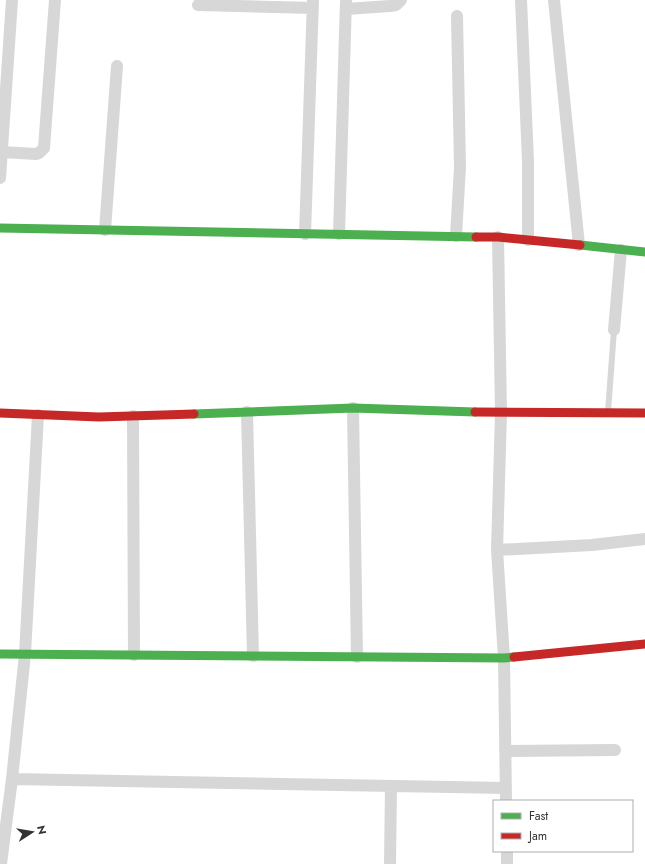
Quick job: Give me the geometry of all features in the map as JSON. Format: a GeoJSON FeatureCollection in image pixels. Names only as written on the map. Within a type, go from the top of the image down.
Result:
{"type":"FeatureCollection","features":[{"type":"Feature","properties":{"kind":"street"},"geometry":{"type":"LineString","coordinates":[[0,178],[12,0]]}},
{"type":"Feature","properties":{"kind":"street"},"geometry":{"type":"LineString","coordinates":[[2,152],[36,154],[44,148],[55,0]]}},
{"type":"Feature","properties":{"kind":"street"},"geometry":{"type":"LineString","coordinates":[[339,234],[346,5],[390,6],[401,0]]}},
{"type":"Feature","properties":{"kind":"street"},"geometry":{"type":"LineString","coordinates":[[521,0],[528,161],[528,240]]}},
{"type":"Feature","properties":{"kind":"street"},"geometry":{"type":"LineString","coordinates":[[554,0],[579,245]]}},
{"type":"Feature","properties":{"kind":"street"},"geometry":{"type":"LineString","coordinates":[[198,5],[313,4],[305,234]]}},
{"type":"Feature","properties":{"kind":"street"},"geometry":{"type":"LineString","coordinates":[[456,236],[460,168],[457,16]]}},
{"type":"Feature","properties":{"kind":"street"},"geometry":{"type":"LineString","coordinates":[[105,230],[118,66]]}},
{"type":"Feature","properties":{"kind":"street"},"geometry":{"type":"LineString","coordinates":[[0,228],[498,237],[645,252]]}},
{"type":"Feature","properties":{"kind":"street"},"geometry":{"type":"LineString","coordinates":[[498,237],[501,414],[497,550],[504,658],[506,800]]}},
{"type":"Feature","properties":{"kind":"street"},"geometry":{"type":"LineString","coordinates":[[614,330],[620,250]]}},
{"type":"Feature","properties":{"kind":"street"},"geometry":{"type":"LineString","coordinates":[[353,408],[357,657]]}},
{"type":"Feature","properties":{"kind":"street"},"geometry":{"type":"LineString","coordinates":[[0,414],[134,416],[353,408],[501,414],[645,413]]}},
{"type":"Feature","properties":{"kind":"street"},"geometry":{"type":"LineString","coordinates":[[247,412],[253,656]]}},
{"type":"Feature","properties":{"kind":"street"},"geometry":{"type":"LineString","coordinates":[[1,864],[12,779],[25,654],[38,415]]}},
{"type":"Feature","properties":{"kind":"street"},"geometry":{"type":"LineString","coordinates":[[134,416],[134,655]]}},
{"type":"Feature","properties":{"kind":"street"},"geometry":{"type":"LineString","coordinates":[[497,550],[592,545],[645,539]]}},
{"type":"Feature","properties":{"kind":"street"},"geometry":{"type":"LineString","coordinates":[[0,654],[504,658],[645,644]]}},
{"type":"Feature","properties":{"kind":"street"},"geometry":{"type":"LineString","coordinates":[[505,752],[615,750]]}},
{"type":"Feature","properties":{"kind":"street"},"geometry":{"type":"LineString","coordinates":[[12,779],[506,788]]}},
{"type":"Feature","properties":{"kind":"street"},"geometry":{"type":"LineString","coordinates":[[390,864],[391,786]]}},
{"type":"Feature","properties":{"kind":"street"},"geometry":{"type":"LineString","coordinates":[[507,852],[507,864]]}},
{"type":"Feature","properties":{"kind":"lane"},"geometry":{"type":"LineString","coordinates":[[608,413],[614,330]]}},
{"type":"Feature","properties":{"kind":"traffic: fast"},"geometry":{"type":"LineString","coordinates":[[0,228],[476,237]]}},
{"type":"Feature","properties":{"kind":"traffic: fast"},"geometry":{"type":"LineString","coordinates":[[580,245],[645,252]]}},
{"type":"Feature","properties":{"kind":"traffic: fast"},"geometry":{"type":"LineString","coordinates":[[194,414],[353,408],[475,412]]}},
{"type":"Feature","properties":{"kind":"traffic: fast"},"geometry":{"type":"LineString","coordinates":[[0,654],[514,657]]}},
{"type":"Feature","properties":{"kind":"traffic: jam"},"geometry":{"type":"LineString","coordinates":[[476,237],[498,237],[580,245]]}},
{"type":"Feature","properties":{"kind":"traffic: jam"},"geometry":{"type":"LineString","coordinates":[[475,412],[645,413]]}},
{"type":"Feature","properties":{"kind":"traffic: jam"},"geometry":{"type":"LineString","coordinates":[[0,413],[99,417],[194,414]]}},
{"type":"Feature","properties":{"kind":"traffic: jam"},"geometry":{"type":"LineString","coordinates":[[514,657],[645,644]]}}]}
